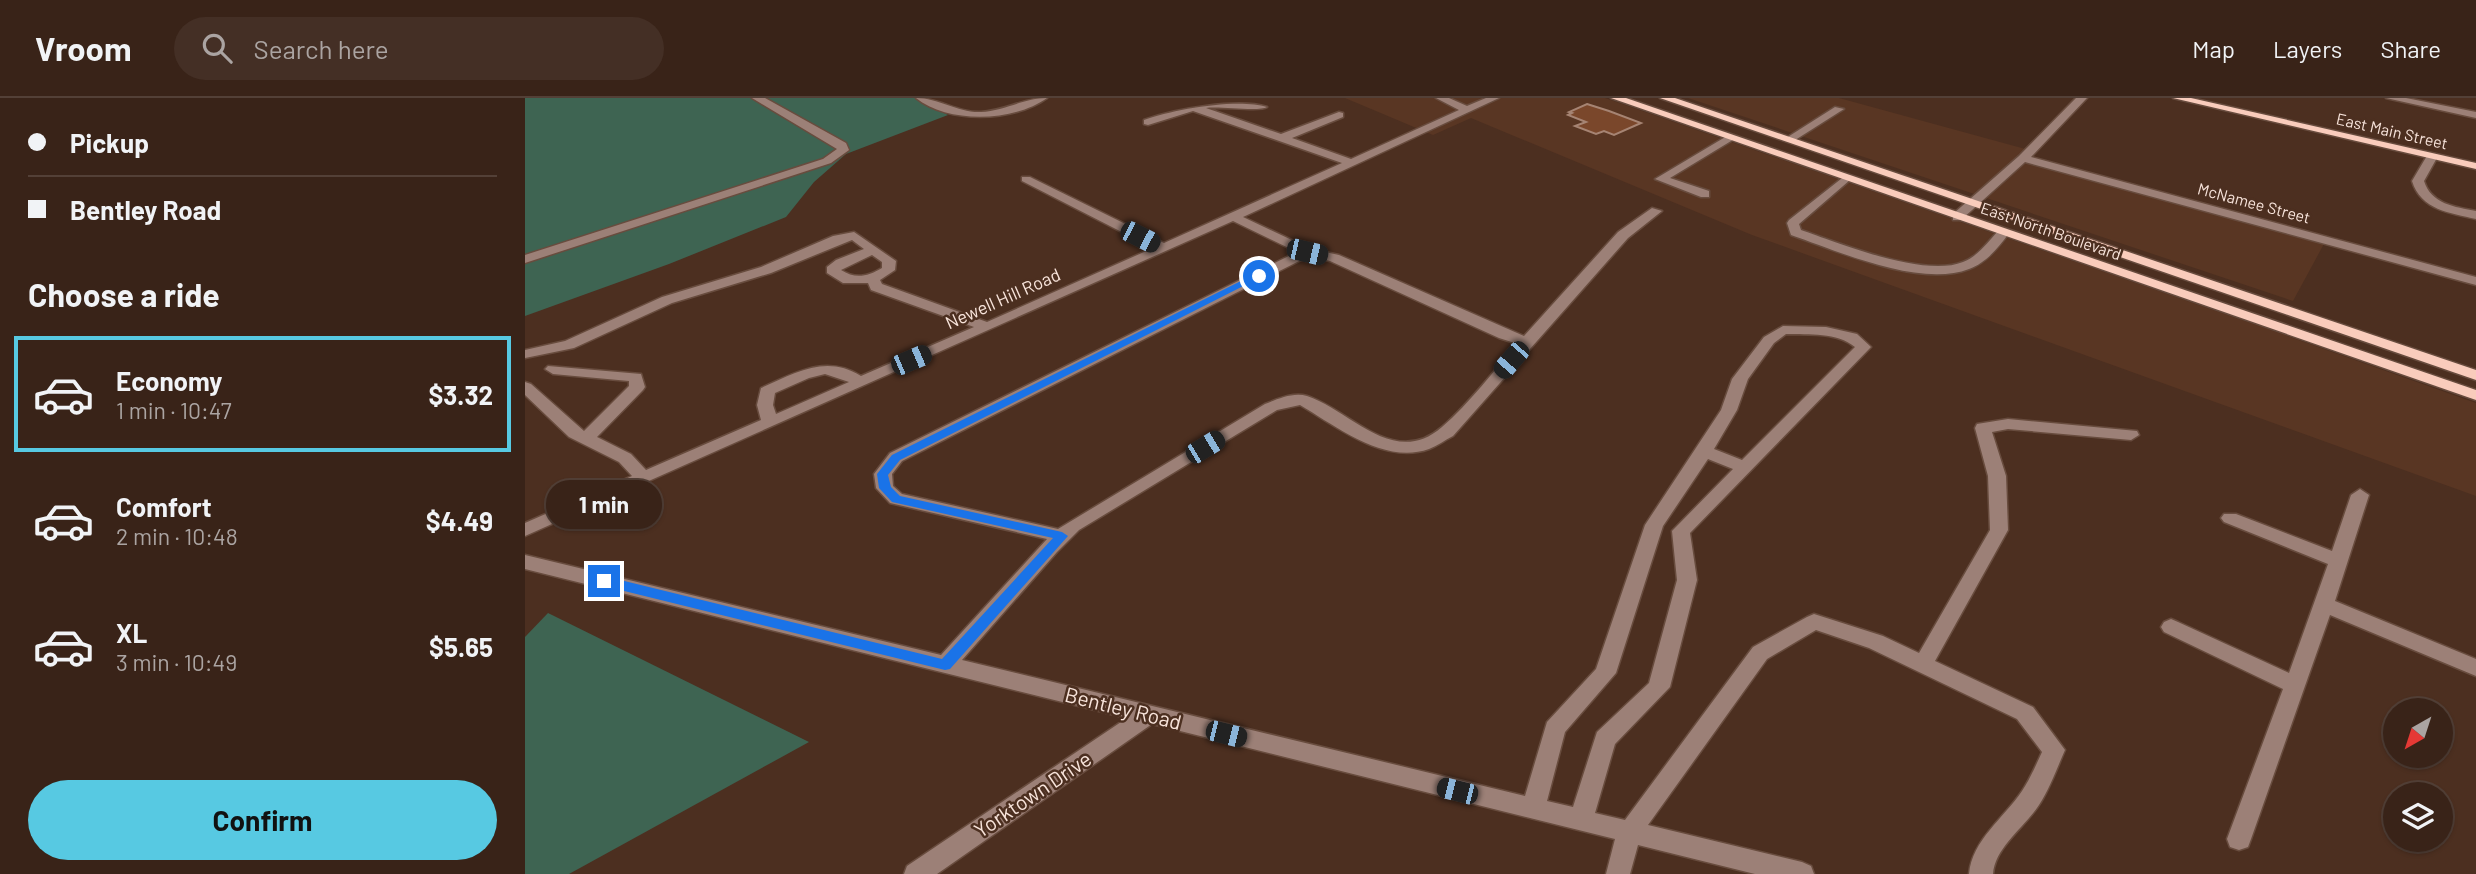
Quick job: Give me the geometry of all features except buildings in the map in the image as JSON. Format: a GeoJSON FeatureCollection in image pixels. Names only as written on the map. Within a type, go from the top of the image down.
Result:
{"type":"FeatureCollection","features":[{"type":"Feature","properties":{"kind":"main road","name":"East North Boulevard"},"geometry":{"type":"LineString","coordinates":[[1616,98],[2476,395]]}},
{"type":"Feature","properties":{"kind":"main road","name":"East North Boulevard"},"geometry":{"type":"LineString","coordinates":[[1665,98],[2476,375]]}},
{"type":"Feature","properties":{"kind":"main road","name":"East Main Street"},"geometry":{"type":"LineString","coordinates":[[2178,98],[2476,166]]}},
{"type":"Feature","properties":{"kind":"street"},"geometry":{"type":"LineString","coordinates":[[525,259],[827,161],[843,150],[842,145],[757,98]]}},
{"type":"Feature","properties":{"kind":"street"},"geometry":{"type":"LineString","coordinates":[[921,98],[958,115],[981,116],[1042,98]]}},
{"type":"Feature","properties":{"kind":"street"},"geometry":{"type":"LineString","coordinates":[[1441,98],[1467,110]]}},
{"type":"Feature","properties":{"kind":"street","name":"Newell Hill Road"},"geometry":{"type":"LineString","coordinates":[[525,530],[987,327],[1494,98]]}},
{"type":"Feature","properties":{"kind":"street"},"geometry":{"type":"LineString","coordinates":[[1958,217],[2023,158],[2082,98]]}},
{"type":"Feature","properties":{"kind":"street"},"geometry":{"type":"LineString","coordinates":[[2392,98],[2476,115]]}},
{"type":"Feature","properties":{"kind":"street"},"geometry":{"type":"LineString","coordinates":[[1148,122],[1210,99],[1227,99],[1262,107]]}},
{"type":"Feature","properties":{"kind":"street"},"geometry":{"type":"LineString","coordinates":[[1190,106],[1350,162]]}},
{"type":"Feature","properties":{"kind":"street"},"geometry":{"type":"LineString","coordinates":[[1788,140],[1839,109]]}},
{"type":"Feature","properties":{"kind":"street"},"geometry":{"type":"LineString","coordinates":[[1282,138],[1339,115]]}},
{"type":"Feature","properties":{"kind":"street"},"geometry":{"type":"LineString","coordinates":[[1705,194],[1661,179],[1731,138]]}},
{"type":"Feature","properties":{"kind":"street"},"geometry":{"type":"LineString","coordinates":[[2431,156],[2419,181],[2425,197],[2436,204],[2476,215]]}},
{"type":"Feature","properties":{"kind":"street","name":"McNamee Street"},"geometry":{"type":"LineString","coordinates":[[2023,158],[2476,281]]}},
{"type":"Feature","properties":{"kind":"street"},"geometry":{"type":"LineString","coordinates":[[1846,178],[1793,223],[1795,232],[1843,248],[1932,271],[1964,267],[1984,254],[2003,233]]}},
{"type":"Feature","properties":{"kind":"street"},"geometry":{"type":"LineString","coordinates":[[1026,179],[1163,248]]}},
{"type":"Feature","properties":{"kind":"street"},"geometry":{"type":"LineString","coordinates":[[945,665],[1073,526],[1271,407],[1291,400],[1303,400],[1378,441],[1402,448],[1424,444],[1447,432],[1623,235],[1656,211]]}},
{"type":"Feature","properties":{"kind":"street"},"geometry":{"type":"LineString","coordinates":[[1232,216],[1307,252],[1334,258],[1504,335],[1528,342]]}},
{"type":"Feature","properties":{"kind":"street"},"geometry":{"type":"LineString","coordinates":[[525,354],[569,345],[667,300],[766,270],[838,239],[854,236],[874,250],[889,261],[888,270],[873,279],[848,279],[832,270],[841,263],[874,250]]}},
{"type":"Feature","properties":{"kind":"street"},"geometry":{"type":"LineString","coordinates":[[1062,536],[896,499],[885,488],[883,474],[896,457],[1307,252]]}},
{"type":"Feature","properties":{"kind":"street"},"geometry":{"type":"LineString","coordinates":[[873,279],[876,287],[987,327]]}},
{"type":"Feature","properties":{"kind":"street"},"geometry":{"type":"LineString","coordinates":[[1534,809],[1555,728],[1605,673],[1654,525],[1730,410],[1740,379],[1769,340],[1783,330],[1826,331],[1852,337],[1864,347],[1681,531],[1687,580],[1659,687],[1605,739],[1581,821]]}},
{"type":"Feature","properties":{"kind":"street"},"geometry":{"type":"LineString","coordinates":[[569,345],[553,369],[526,388],[575,433],[625,458],[644,478]]}},
{"type":"Feature","properties":{"kind":"street"},"geometry":{"type":"LineString","coordinates":[[770,422],[765,405],[767,391],[811,372],[823,367],[835,368],[847,372],[861,383]]}},
{"type":"Feature","properties":{"kind":"street"},"geometry":{"type":"LineString","coordinates":[[553,369],[636,377],[637,387],[586,439]]}},
{"type":"Feature","properties":{"kind":"street"},"geometry":{"type":"LineString","coordinates":[[1923,664],[1999,530],[1997,476],[1983,428],[2008,424],[2131,435]]}},
{"type":"Feature","properties":{"kind":"street"},"geometry":{"type":"LineString","coordinates":[[1705,451],[1744,467]]}},
{"type":"Feature","properties":{"kind":"street"},"geometry":{"type":"LineString","coordinates":[[2239,839],[2324,604],[2360,495]]}},
{"type":"Feature","properties":{"kind":"street"},"geometry":{"type":"LineString","coordinates":[[2230,518],[2338,561]]}},
{"type":"Feature","properties":{"kind":"street","name":"Bentley Road"},"geometry":{"type":"LineString","coordinates":[[525,562],[1802,874]]}},
{"type":"Feature","properties":{"kind":"street"},"geometry":{"type":"LineString","coordinates":[[2324,604],[2476,668]]}},
{"type":"Feature","properties":{"kind":"street"},"geometry":{"type":"LineString","coordinates":[[1618,874],[1629,833],[1759,653],[1814,622],[1877,642],[2025,713],[2054,750],[2030,799],[2000,835],[1980,867],[1981,874]]}},
{"type":"Feature","properties":{"kind":"street"},"geometry":{"type":"LineString","coordinates":[[2171,627],[2295,685]]}},
{"type":"Feature","properties":{"kind":"street","name":"Yorktown Drive"},"geometry":{"type":"LineString","coordinates":[[916,874],[1149,715]]}},
{"type":"Feature","properties":{"kind":"shaded area"},"geometry":{"type":"Polygon","coordinates":[[[1345,98],[1605,98],[2268,329],[2476,403],[2476,496],[1752,235],[1471,118],[1433,135],[1345,98]]]}},
{"type":"Feature","properties":{"kind":"shaded area"},"geometry":{"type":"Polygon","coordinates":[[[1688,98],[1839,98],[2029,150],[2019,160],[2325,242],[2293,301],[1688,98]]]}},
{"type":"Feature","properties":{"kind":"green space"},"geometry":{"type":"Polygon","coordinates":[[[525,98],[915,98],[948,115],[846,154],[814,182],[786,217],[669,264],[525,316],[525,98]]]}},
{"type":"Feature","properties":{"kind":"green space"},"geometry":{"type":"Polygon","coordinates":[[[548,613],[809,742],[569,874],[525,874],[525,637],[548,613]]]}},
{"type":"Feature","properties":{"kind":"route"},"geometry":{"type":"LineString","coordinates":[[604,581],[945,665],[1062,536],[896,499],[885,488],[883,474],[896,457],[1259,276]]}}]}
